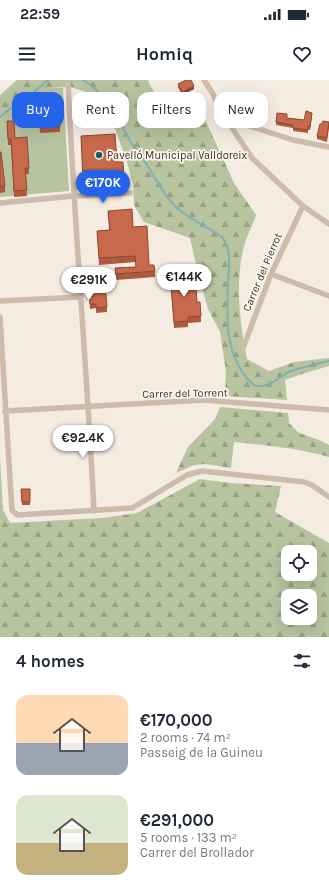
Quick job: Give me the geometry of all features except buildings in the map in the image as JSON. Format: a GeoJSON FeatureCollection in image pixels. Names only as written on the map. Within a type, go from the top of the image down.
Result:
{"type":"FeatureCollection","features":[{"type":"Feature","properties":{"kind":"street"},"geometry":{"type":"LineString","coordinates":[[68,80],[80,297],[89,406],[94,511]]}},
{"type":"Feature","properties":{"kind":"street"},"geometry":{"type":"LineString","coordinates":[[204,80],[214,96]]}},
{"type":"Feature","properties":{"kind":"street"},"geometry":{"type":"LineString","coordinates":[[232,128],[252,158],[303,206],[329,224]]}},
{"type":"Feature","properties":{"kind":"street"},"geometry":{"type":"LineString","coordinates":[[256,128],[293,140],[329,147]]}},
{"type":"Feature","properties":{"kind":"street"},"geometry":{"type":"LineString","coordinates":[[0,203],[74,196],[130,193]]}},
{"type":"Feature","properties":{"kind":"street","name":"Carrer del Pierrot"},"geometry":{"type":"LineString","coordinates":[[243,348],[271,274],[303,206]]}},
{"type":"Feature","properties":{"kind":"street"},"geometry":{"type":"LineString","coordinates":[[271,274],[329,296]]}},
{"type":"Feature","properties":{"kind":"street"},"geometry":{"type":"LineString","coordinates":[[0,301],[80,297]]}},
{"type":"Feature","properties":{"kind":"street"},"geometry":{"type":"LineString","coordinates":[[0,318],[12,510],[17,515],[132,508],[187,475],[202,471],[304,482],[312,485],[329,497]]}},
{"type":"Feature","properties":{"kind":"street","name":"Carrer del Torrent"},"geometry":{"type":"LineString","coordinates":[[5,411],[209,400],[329,410]]}},
{"type":"Feature","properties":{"kind":"green space"},"geometry":{"type":"Polygon","coordinates":[[[17,80],[148,80],[154,92],[137,92],[137,128],[206,128],[206,121],[234,183],[256,215],[243,250],[239,277],[239,304],[247,359],[269,371],[294,362],[329,358],[329,366],[285,380],[287,400],[225,396],[226,372],[220,332],[208,309],[190,238],[144,222],[134,205],[133,184],[126,159],[114,128],[129,128],[129,92],[85,92],[70,87],[49,88],[42,92],[12,92],[12,117],[0,126],[0,95],[17,80]]]}},
{"type":"Feature","properties":{"kind":"green space"},"geometry":{"type":"Polygon","coordinates":[[[49,88],[63,88],[63,92],[42,92],[49,88]]]}},
{"type":"Feature","properties":{"kind":"green space"},"geometry":{"type":"Polygon","coordinates":[[[64,105],[69,191],[0,197],[0,126],[12,117],[12,128],[64,128],[64,105]]]}},
{"type":"Feature","properties":{"kind":"green space"},"geometry":{"type":"Polygon","coordinates":[[[220,407],[288,413],[289,423],[299,433],[329,445],[329,457],[294,449],[234,442],[231,468],[205,464],[194,465],[176,473],[188,447],[215,419],[220,407]]]}},
{"type":"Feature","properties":{"kind":"green space"},"geometry":{"type":"Polygon","coordinates":[[[0,457],[3,510],[10,523],[102,518],[137,513],[200,479],[230,483],[281,486],[275,512],[329,543],[329,637],[0,637],[0,457]]]}},
{"type":"Feature","properties":{"kind":"waterway"},"geometry":{"type":"LineString","coordinates":[[0,117],[48,80]]}},
{"type":"Feature","properties":{"kind":"waterway"},"geometry":{"type":"LineString","coordinates":[[83,80],[91,85],[110,106],[131,143],[172,203],[187,215],[222,237],[225,242],[229,252],[227,319],[230,344],[239,367],[249,381],[256,386],[261,386],[273,382],[291,371],[329,361]]}},
{"type":"Feature","properties":{"kind":"place","name":"Pavelló Municipal Valldoreix"},"geometry":{"type":"Point","coordinates":[99,155]}}]}
